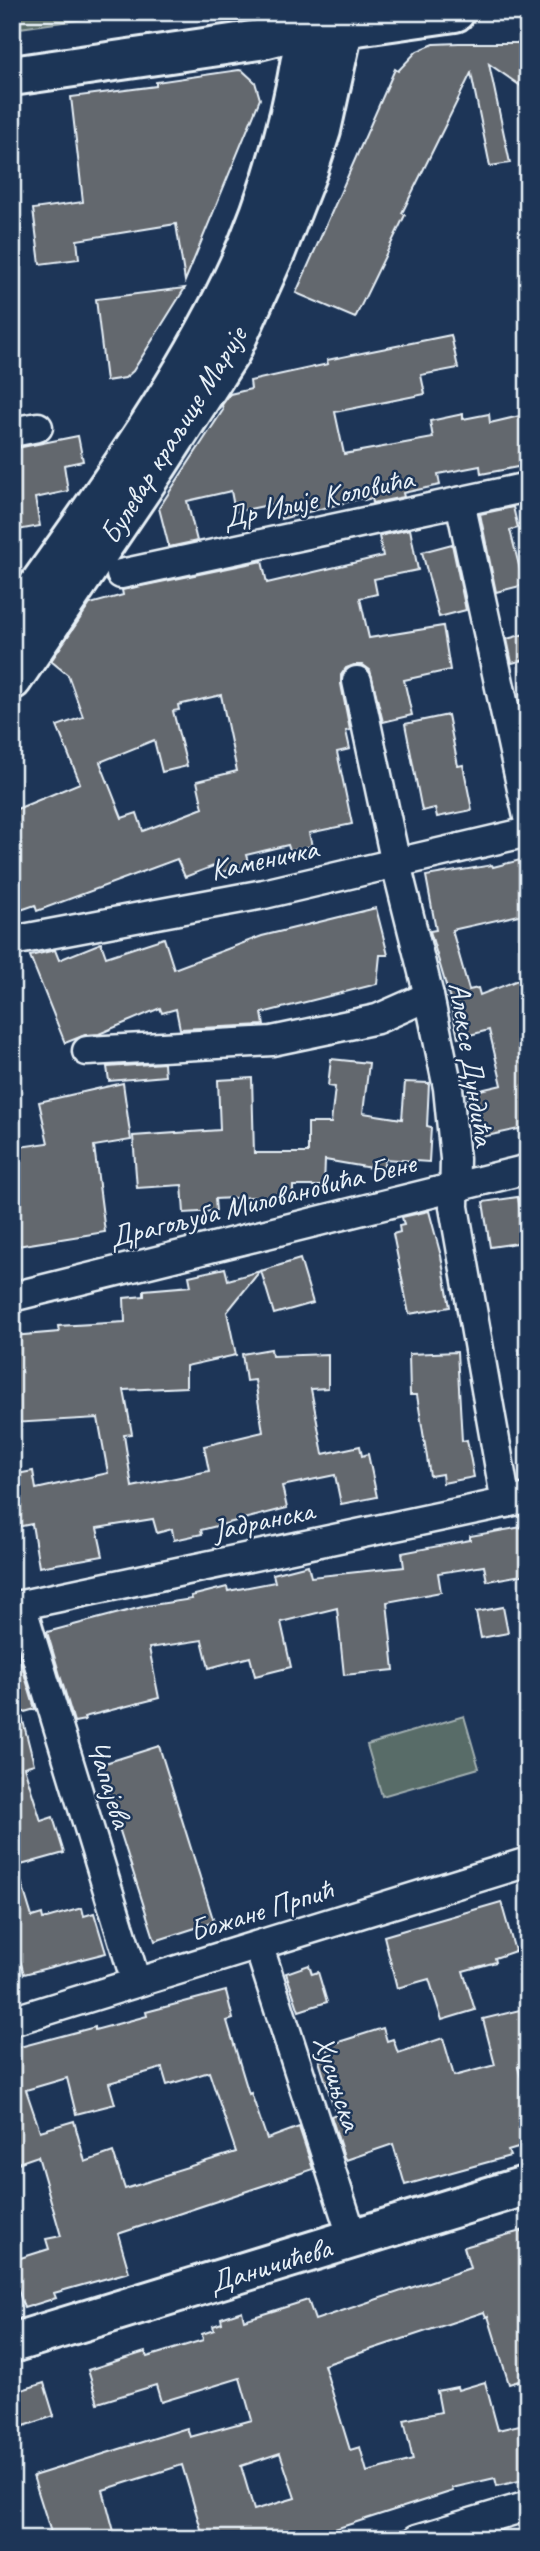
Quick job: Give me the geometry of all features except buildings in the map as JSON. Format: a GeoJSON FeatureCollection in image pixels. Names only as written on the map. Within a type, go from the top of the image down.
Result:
{"type":"FeatureCollection","features":[{"type":"Feature","properties":{"kind":"main road"},"geometry":{"type":"LineString","coordinates":[[12,76],[259,40],[327,18],[455,12]]}},
{"type":"Feature","properties":{"kind":"main road","name":"Булевар краљице Марије"},"geometry":{"type":"LineString","coordinates":[[12,623],[145,429],[232,279],[273,170],[296,84],[327,18]]}},
{"type":"Feature","properties":{"kind":"main road","name":"Булевар краљице Марије"},"geometry":{"type":"LineString","coordinates":[[12,680],[157,466],[231,351],[276,251],[321,130],[327,18]]}},
{"type":"Feature","properties":{"kind":"main road","name":"Даничићева"},"geometry":{"type":"LineString","coordinates":[[12,2343],[528,2185]]}},
{"type":"Feature","properties":{"kind":"street","name":"Др Илије Коловића"},"geometry":{"type":"LineString","coordinates":[[121,574],[528,487]]}},
{"type":"Feature","properties":{"kind":"street"},"geometry":{"type":"LineString","coordinates":[[460,502],[528,817]]}},
{"type":"Feature","properties":{"kind":"street","name":"Алексе Дундића"},"geometry":{"type":"LineString","coordinates":[[357,681],[448,1088],[455,1159],[454,1207],[517,1501]]}},
{"type":"Feature","properties":{"kind":"street","name":"Каменичка"},"geometry":{"type":"LineString","coordinates":[[12,941],[264,894],[528,832]]}},
{"type":"Feature","properties":{"kind":"street"},"geometry":{"type":"LineString","coordinates":[[87,1051],[271,1041],[377,1019],[429,996]]}},
{"type":"Feature","properties":{"kind":"street","name":"Драгољуба Миловановића Бене"},"geometry":{"type":"LineString","coordinates":[[12,1297],[528,1169]]}},
{"type":"Feature","properties":{"kind":"street","name":"Јадранска"},"geometry":{"type":"LineString","coordinates":[[16,1606],[517,1501]]}},
{"type":"Feature","properties":{"kind":"street","name":"Чапајева"},"geometry":{"type":"LineString","coordinates":[[16,1606],[136,1982]]}},
{"type":"Feature","properties":{"kind":"street","name":"Божане Прпић"},"geometry":{"type":"LineString","coordinates":[[12,2021],[528,1863]]}},
{"type":"Feature","properties":{"kind":"street","name":"Хусињска"},"geometry":{"type":"LineString","coordinates":[[259,1947],[353,2239]]}},
{"type":"Feature","properties":{"kind":"street"},"geometry":{"type":"LineString","coordinates":[[422,2538],[528,2506]]}},
{"type":"Feature","properties":{"kind":"path"},"geometry":{"type":"LineString","coordinates":[[12,553],[19,551]]}},
{"type":"Feature","properties":{"kind":"green space"},"geometry":{"type":"Polygon","coordinates":[[[12,12],[135,12],[12,29],[12,12]]]}},
{"type":"Feature","properties":{"kind":"green space"},"geometry":{"type":"Polygon","coordinates":[[[464,1716],[479,1768],[382,1796],[367,1745],[464,1716]]]}}]}
